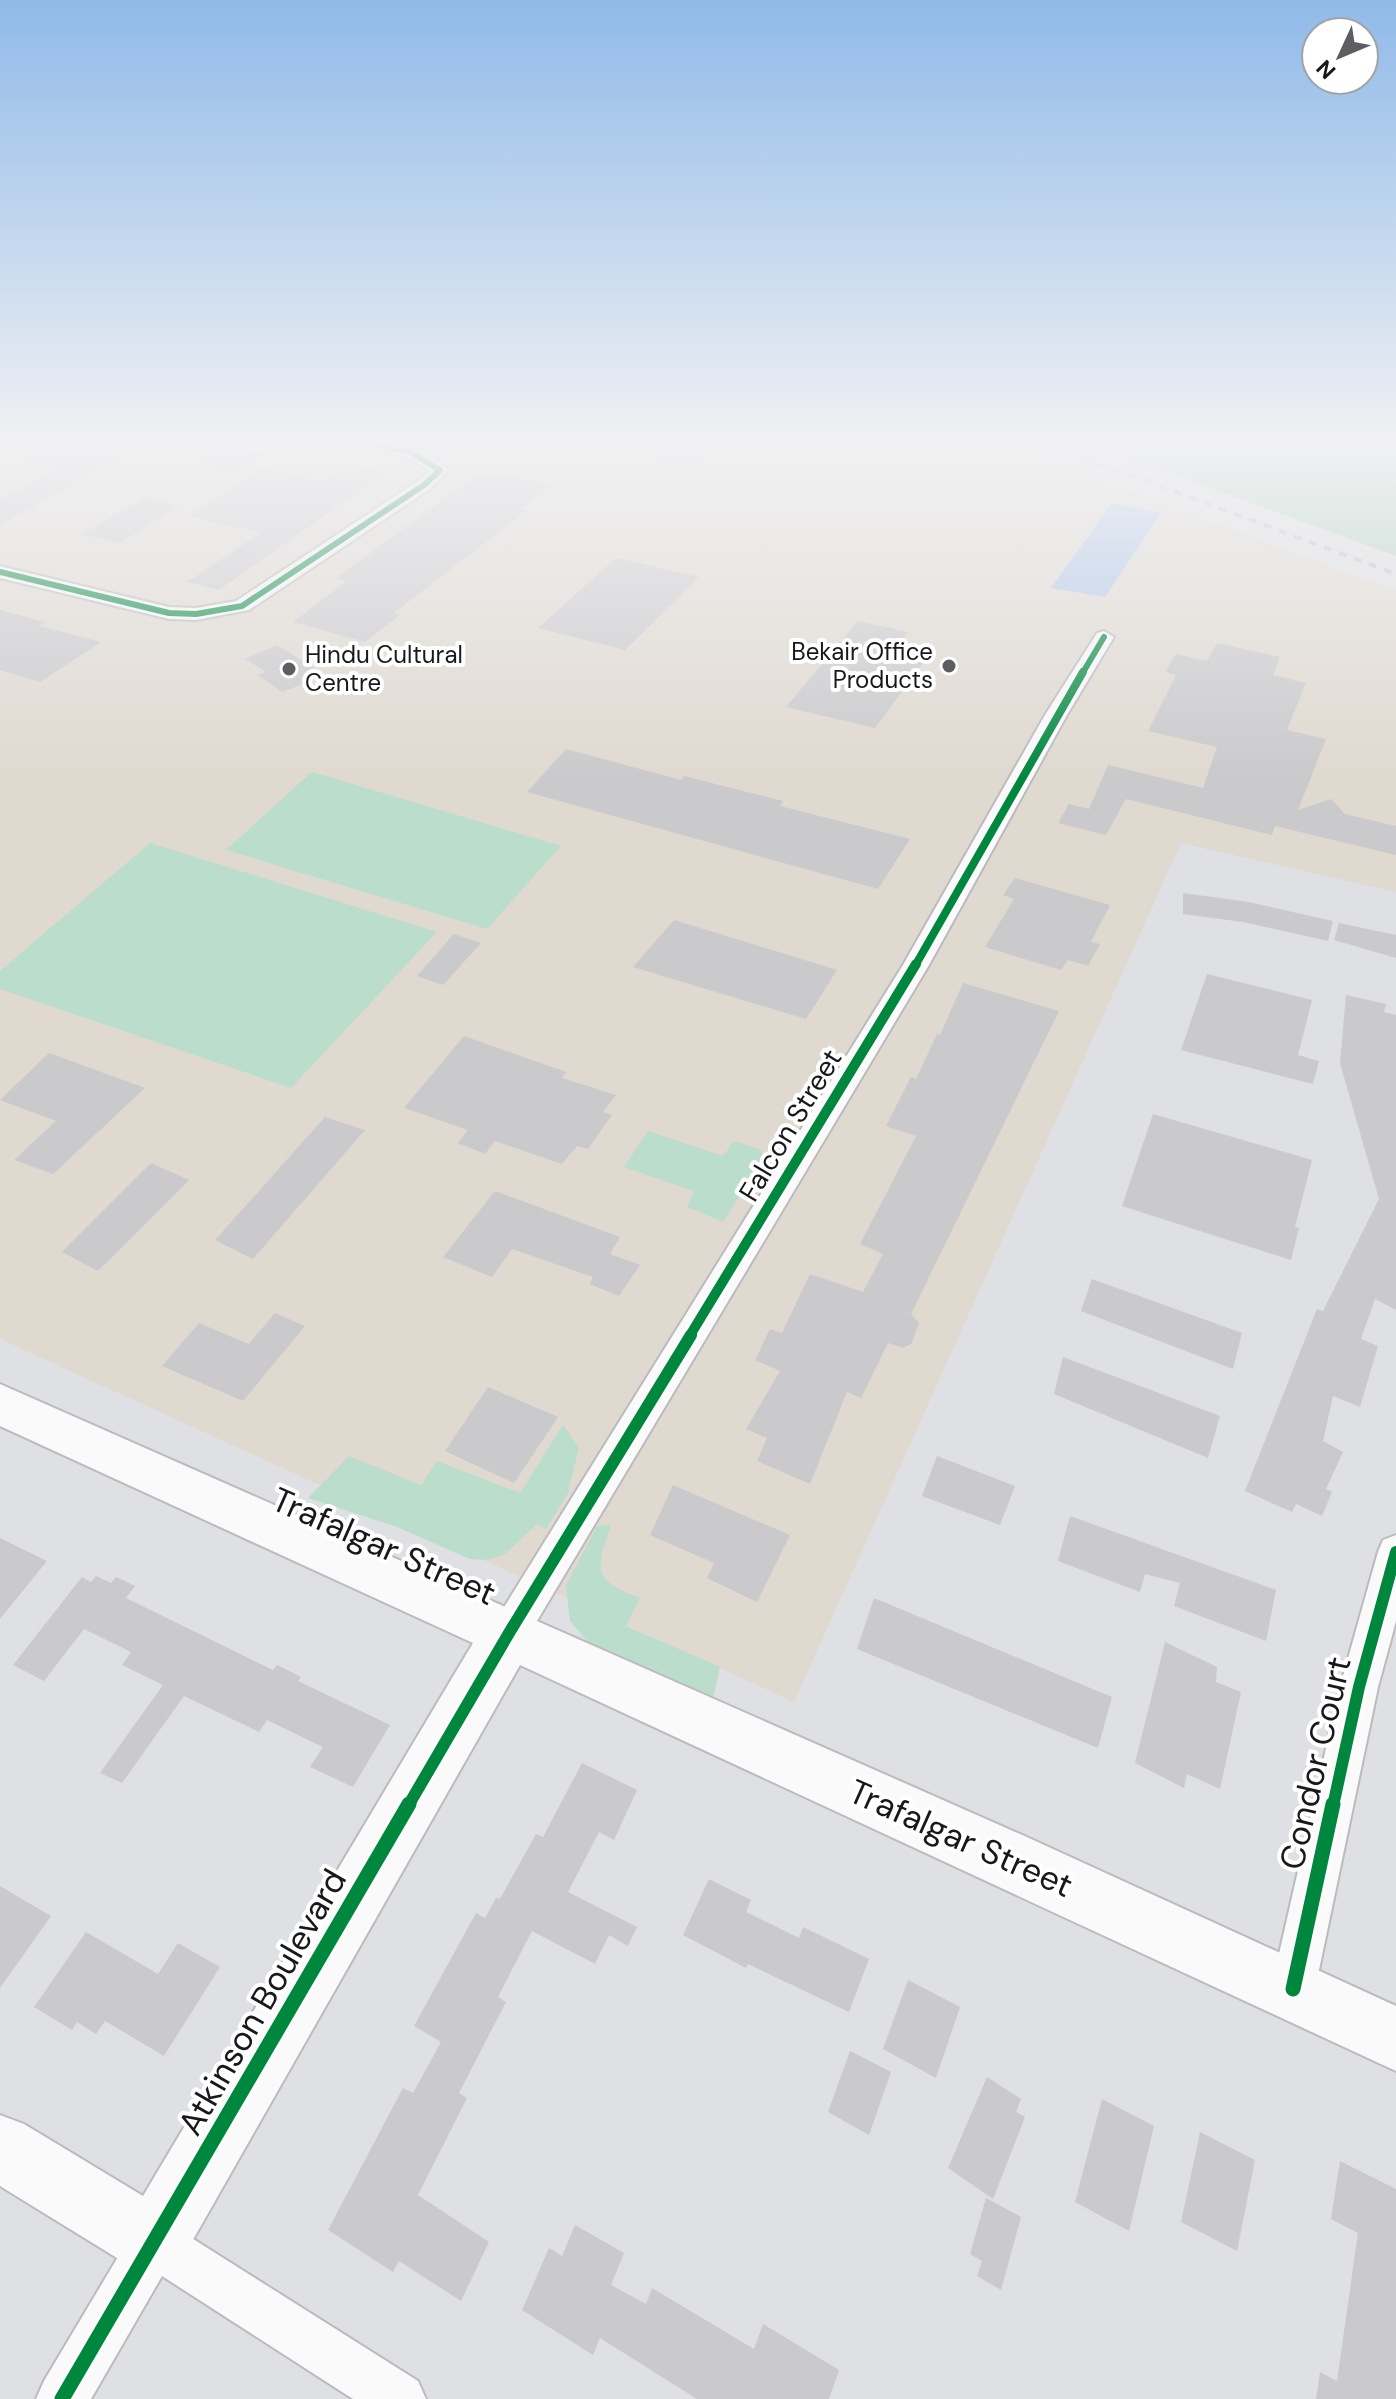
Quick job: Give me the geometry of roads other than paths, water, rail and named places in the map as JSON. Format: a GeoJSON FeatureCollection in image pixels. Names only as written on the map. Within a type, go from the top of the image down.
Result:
{"type":"FeatureCollection","features":[{"type":"Feature","properties":{"kind":"main road","name":"Trafalgar Street"},"geometry":{"type":"LineString","coordinates":[[0,1404],[1293,1989],[1396,2039]]}},
{"type":"Feature","properties":{"kind":"main road","name":"Atkinson Boulevard"},"geometry":{"type":"LineString","coordinates":[[154,2242],[509,1633]]}},
{"type":"Feature","properties":{"kind":"main road"},"geometry":{"type":"LineString","coordinates":[[0,2148],[154,2242]]}},
{"type":"Feature","properties":{"kind":"street"},"geometry":{"type":"LineString","coordinates":[[0,572],[169,613],[196,614],[242,606],[322,553]]}},
{"type":"Feature","properties":{"kind":"street","name":"Falcon Street"},"geometry":{"type":"LineString","coordinates":[[509,1633],[916,965],[1056,715],[1104,637]]}},
{"type":"Feature","properties":{"kind":"street","name":"Condor Court"},"geometry":{"type":"LineString","coordinates":[[1293,1989],[1359,1687],[1396,1552]]}},
{"type":"Feature","properties":{"kind":"street"},"geometry":{"type":"LineString","coordinates":[[154,2242],[400,2399]]}},
{"type":"Feature","properties":{"kind":"street","name":"Atkinson Boulevard"},"geometry":{"type":"LineString","coordinates":[[62,2399],[154,2242]]}},
{"type":"Feature","properties":{"kind":"water"},"geometry":{"type":"Polygon","coordinates":[[[1076,553],[1134,553],[1105,597],[1051,588],[1076,553]]]}},
{"type":"Feature","properties":{"kind":"railway"},"geometry":{"type":"LineString","coordinates":[[1340,553],[1396,574]]}},
{"type":"Feature","properties":{"kind":"place","name":"Bekair Office Products"},"geometry":{"type":"Point","coordinates":[949,666]}},
{"type":"Feature","properties":{"kind":"place","name":"Hindu Cultural Centre"},"geometry":{"type":"Point","coordinates":[289,669]}}]}
